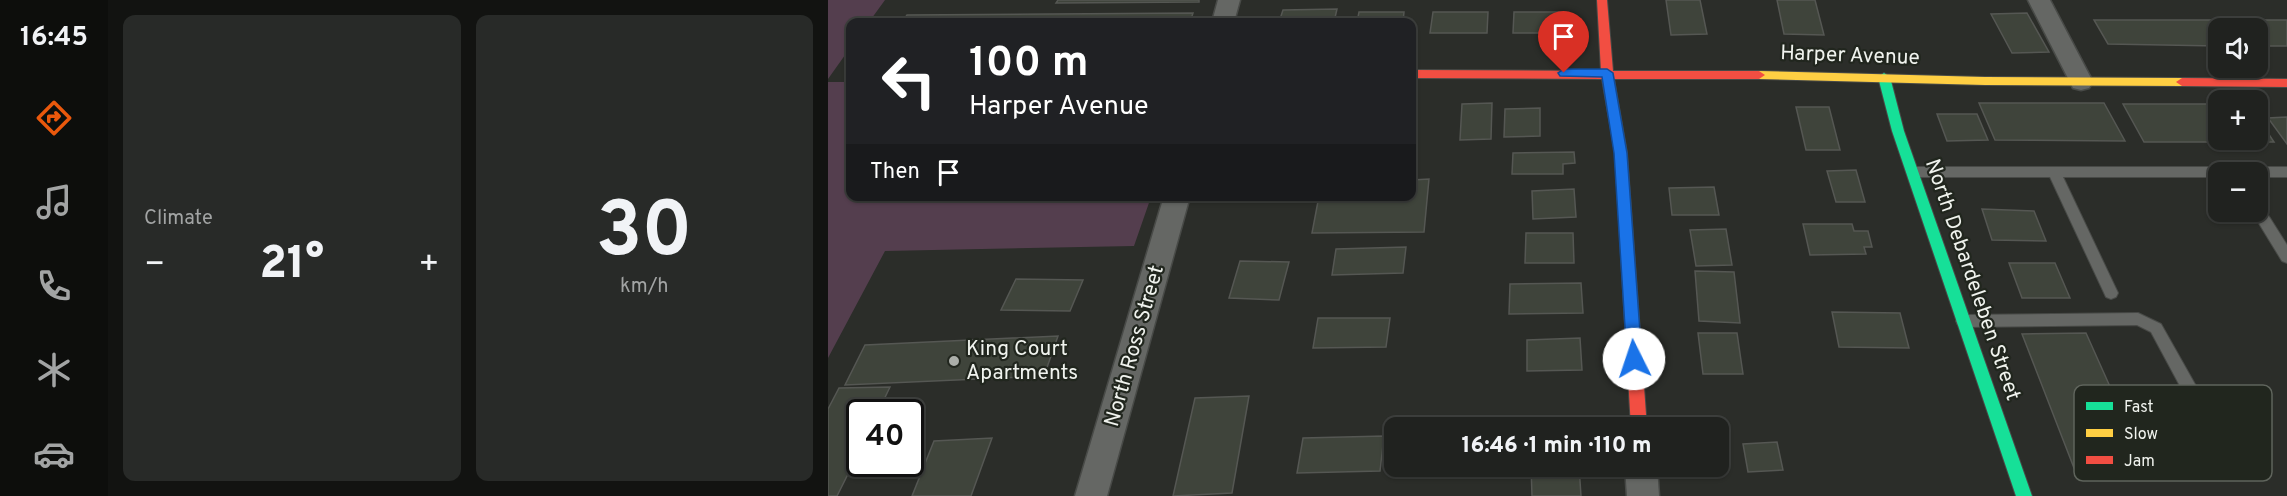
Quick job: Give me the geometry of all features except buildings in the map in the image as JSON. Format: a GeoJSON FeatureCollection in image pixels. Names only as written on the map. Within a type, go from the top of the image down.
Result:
{"type":"FeatureCollection","features":[{"type":"Feature","properties":{"kind":"street"},"geometry":{"type":"LineString","coordinates":[[1223,18],[1229,0]]}},
{"type":"Feature","properties":{"kind":"street"},"geometry":{"type":"LineString","coordinates":[[1602,0],[1607,73],[1621,153],[1638,417]]}},
{"type":"Feature","properties":{"kind":"street"},"geometry":{"type":"LineString","coordinates":[[2039,0],[2081,82]]}},
{"type":"Feature","properties":{"kind":"street","name":"Harper Avenue"},"geometry":{"type":"LineString","coordinates":[[1416,74],[1607,73],[2081,82],[2287,83]]}},
{"type":"Feature","properties":{"kind":"street","name":"North Debardeleben Street"},"geometry":{"type":"LineString","coordinates":[[1884,77],[1912,172],[2024,496]]}},
{"type":"Feature","properties":{"kind":"street","name":"North Ross Street"},"geometry":{"type":"LineString","coordinates":[[1091,496],[1176,201]]}},
{"type":"Feature","properties":{"kind":"street"},"geometry":{"type":"LineString","coordinates":[[1642,477],[1643,496]]}},
{"type":"Feature","properties":{"kind":"lane"},"geometry":{"type":"LineString","coordinates":[[1912,172],[2208,172]]}},
{"type":"Feature","properties":{"kind":"lane"},"geometry":{"type":"LineString","coordinates":[[2054,172],[2110,293]]}},
{"type":"Feature","properties":{"kind":"lane"},"geometry":{"type":"LineString","coordinates":[[2268,172],[2287,172]]}},
{"type":"Feature","properties":{"kind":"lane"},"geometry":{"type":"LineString","coordinates":[[2265,222],[2287,257]]}},
{"type":"Feature","properties":{"kind":"lane"},"geometry":{"type":"LineString","coordinates":[[1963,321],[2138,319],[2147,321],[2156,328],[2187,385]]}},
{"type":"Feature","properties":{"kind":"shaded area"},"geometry":{"type":"Polygon","coordinates":[[[828,0],[885,0],[872,18],[846,18],[846,54],[828,79],[828,0]]]}},
{"type":"Feature","properties":{"kind":"shaded area"},"geometry":{"type":"Polygon","coordinates":[[[828,82],[846,82],[846,201],[1150,201],[1134,246],[885,251],[828,358],[828,82]]]}},
{"type":"Feature","properties":{"kind":"traffic: fast"},"geometry":{"type":"LineString","coordinates":[[1884,77],[1898,131],[2024,496]]}},
{"type":"Feature","properties":{"kind":"traffic: slow"},"geometry":{"type":"LineString","coordinates":[[1759,75],[1985,81],[2182,82]]}},
{"type":"Feature","properties":{"kind":"traffic: jam"},"geometry":{"type":"LineString","coordinates":[[1602,0],[1607,73],[1621,153],[1638,417]]}},
{"type":"Feature","properties":{"kind":"traffic: jam"},"geometry":{"type":"LineString","coordinates":[[1416,74],[1759,75]]}},
{"type":"Feature","properties":{"kind":"traffic: jam"},"geometry":{"type":"LineString","coordinates":[[2182,82],[2287,83]]}},
{"type":"Feature","properties":{"kind":"place","name":"King Court Apartments"},"geometry":{"type":"Point","coordinates":[954,361]}},
{"type":"Feature","properties":{"kind":"route"},"geometry":{"type":"LineString","coordinates":[[1564,73],[1607,73],[1621,153],[1634,359]]}}]}
